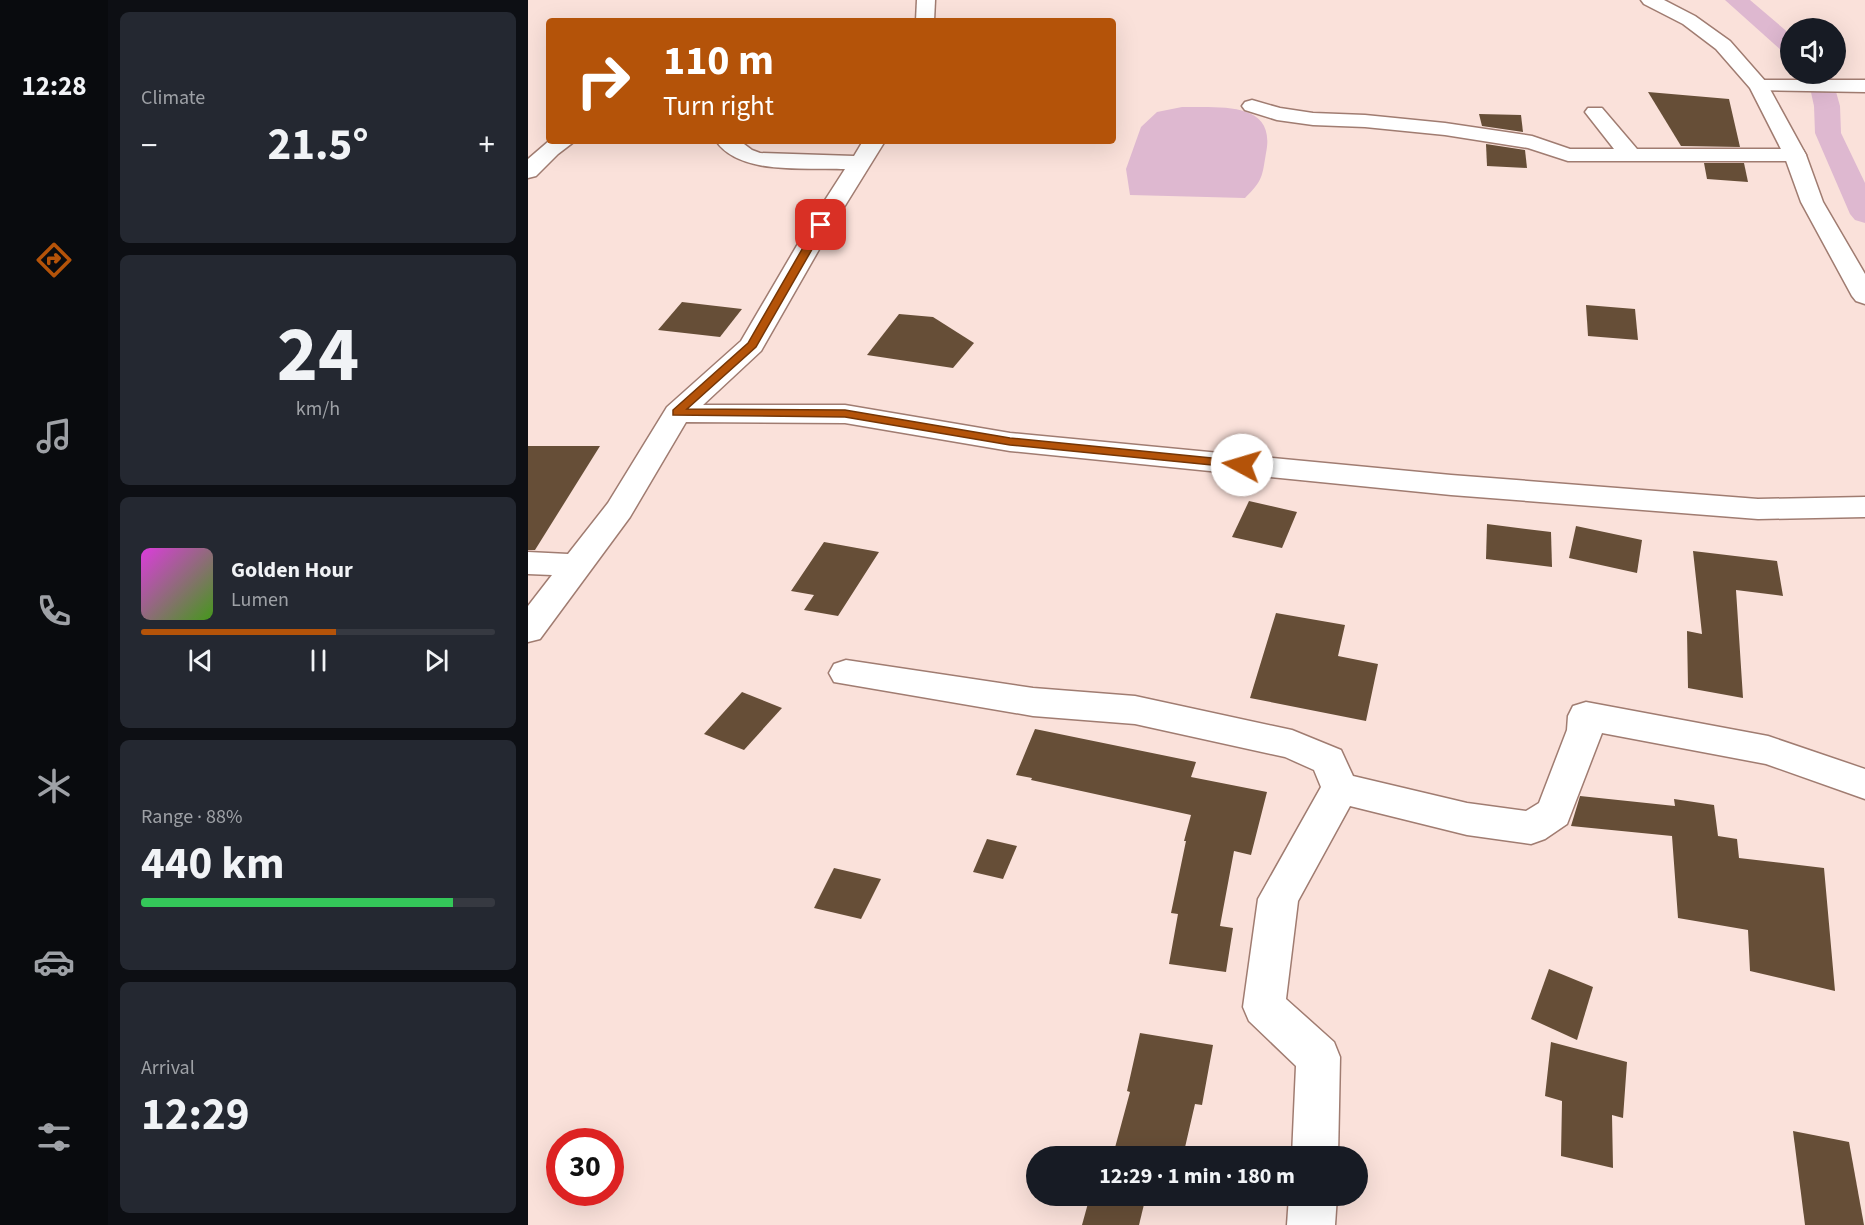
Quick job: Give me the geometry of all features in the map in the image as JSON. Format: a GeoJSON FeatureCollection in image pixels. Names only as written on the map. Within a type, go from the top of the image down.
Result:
{"type":"FeatureCollection","features":[{"type":"Feature","properties":{"kind":"street"},"geometry":{"type":"LineString","coordinates":[[925,18],[926,0]]}},
{"type":"Feature","properties":{"kind":"street"},"geometry":{"type":"LineString","coordinates":[[1650,0],[1689,20],[1723,45],[1759,86],[1795,155],[1812,202],[1865,296]]}},
{"type":"Feature","properties":{"kind":"street"},"geometry":{"type":"LineString","coordinates":[[1759,86],[1789,88],[1865,86]]}},
{"type":"Feature","properties":{"kind":"street"},"geometry":{"type":"LineString","coordinates":[[1252,106],[1277,114],[1313,119],[1365,121],[1445,129],[1533,142],[1568,156],[1795,155]]}},
{"type":"Feature","properties":{"kind":"street"},"geometry":{"type":"LineString","coordinates":[[1595,112],[1632,156]]}},
{"type":"Feature","properties":{"kind":"street"},"geometry":{"type":"LineString","coordinates":[[528,171],[550,149],[559,144]]}},
{"type":"Feature","properties":{"kind":"street"},"geometry":{"type":"LineString","coordinates":[[731,144],[744,155],[759,159],[867,152]]}},
{"type":"Feature","properties":{"kind":"street"},"geometry":{"type":"LineString","coordinates":[[528,630],[619,510],[677,412],[752,345],[821,225],[867,152]]}},
{"type":"Feature","properties":{"kind":"street"},"geometry":{"type":"LineString","coordinates":[[677,412],[845,414],[1010,442],[1451,485],[1758,509],[1865,507]]}},
{"type":"Feature","properties":{"kind":"street"},"geometry":{"type":"LineString","coordinates":[[528,563],[578,566]]}},
{"type":"Feature","properties":{"kind":"street"},"geometry":{"type":"LineString","coordinates":[[846,673],[1033,702],[1135,710],[1292,744],[1328,760],[1340,788]]}},
{"type":"Feature","properties":{"kind":"street"},"geometry":{"type":"LineString","coordinates":[[1340,788],[1467,819],[1531,828],[1554,813],[1585,730],[1586,716],[1768,750],[1865,784]]}},
{"type":"Feature","properties":{"kind":"street"},"geometry":{"type":"LineString","coordinates":[[1315,1146],[1318,1057],[1264,1007],[1278,898],[1340,788]]}},
{"type":"Feature","properties":{"kind":"street"},"geometry":{"type":"LineString","coordinates":[[1311,1225],[1312,1206]]}},
{"type":"Feature","properties":{"kind":"shaded area"},"geometry":{"type":"Polygon","coordinates":[[[1182,107],[1242,110],[1254,115],[1263,124],[1267,136],[1262,173],[1255,187],[1245,198],[1130,195],[1126,169],[1141,127],[1157,112],[1182,107]]]}},
{"type":"Feature","properties":{"kind":"building"},"geometry":{"type":"Polygon","coordinates":[[[1648,92],[1729,99],[1740,147],[1681,146],[1648,92]]]}},
{"type":"Feature","properties":{"kind":"building"},"geometry":{"type":"Polygon","coordinates":[[[1479,114],[1521,115],[1523,132],[1482,126],[1479,114]]]}},
{"type":"Feature","properties":{"kind":"building"},"geometry":{"type":"Polygon","coordinates":[[[1486,144],[1525,150],[1527,168],[1487,166],[1486,144]]]}},
{"type":"Feature","properties":{"kind":"building"},"geometry":{"type":"Polygon","coordinates":[[[1704,163],[1744,163],[1748,182],[1707,179],[1704,163]]]}},
{"type":"Feature","properties":{"kind":"building"},"geometry":{"type":"Polygon","coordinates":[[[682,302],[742,309],[720,337],[658,330],[682,302]]]}},
{"type":"Feature","properties":{"kind":"building"},"geometry":{"type":"Polygon","coordinates":[[[1586,305],[1635,309],[1638,340],[1588,336],[1586,305]]]}},
{"type":"Feature","properties":{"kind":"building"},"geometry":{"type":"Polygon","coordinates":[[[899,314],[933,317],[974,343],[953,368],[867,355],[899,314]]]}},
{"type":"Feature","properties":{"kind":"building"},"geometry":{"type":"Polygon","coordinates":[[[528,446],[600,446],[535,550],[528,550],[528,446]]]}},
{"type":"Feature","properties":{"kind":"building"},"geometry":{"type":"Polygon","coordinates":[[[1249,501],[1297,512],[1282,548],[1232,537],[1249,501]]]}},
{"type":"Feature","properties":{"kind":"building"},"geometry":{"type":"Polygon","coordinates":[[[1487,524],[1551,532],[1552,567],[1486,559],[1487,524]]]}},
{"type":"Feature","properties":{"kind":"building"},"geometry":{"type":"Polygon","coordinates":[[[1576,526],[1642,540],[1637,573],[1569,558],[1576,526]]]}},
{"type":"Feature","properties":{"kind":"building"},"geometry":{"type":"Polygon","coordinates":[[[824,542],[879,552],[838,616],[804,610],[814,595],[791,591],[824,542]]]}},
{"type":"Feature","properties":{"kind":"building"},"geometry":{"type":"Polygon","coordinates":[[[1693,551],[1777,561],[1783,596],[1736,590],[1743,698],[1688,688],[1687,631],[1702,634],[1693,551]]]}},
{"type":"Feature","properties":{"kind":"building"},"geometry":{"type":"Polygon","coordinates":[[[1276,613],[1345,625],[1338,656],[1378,664],[1366,721],[1250,698],[1276,613]]]}},
{"type":"Feature","properties":{"kind":"building"},"geometry":{"type":"Polygon","coordinates":[[[742,692],[782,708],[744,750],[704,734],[742,692]]]}},
{"type":"Feature","properties":{"kind":"building"},"geometry":{"type":"Polygon","coordinates":[[[1035,729],[1196,762],[1191,777],[1267,792],[1251,855],[1234,851],[1220,926],[1233,928],[1226,972],[1169,964],[1178,914],[1171,913],[1191,815],[1016,775],[1035,729]]]}},
{"type":"Feature","properties":{"kind":"building"},"geometry":{"type":"Polygon","coordinates":[[[1580,796],[1675,806],[1674,799],[1714,805],[1718,836],[1737,839],[1739,858],[1824,868],[1835,991],[1750,971],[1748,930],[1678,918],[1672,836],[1571,826],[1580,796]]]}},
{"type":"Feature","properties":{"kind":"building"},"geometry":{"type":"Polygon","coordinates":[[[987,839],[1017,846],[1003,879],[973,872],[987,839]]]}},
{"type":"Feature","properties":{"kind":"building"},"geometry":{"type":"Polygon","coordinates":[[[834,868],[881,879],[861,919],[814,908],[834,868]]]}},
{"type":"Feature","properties":{"kind":"building"},"geometry":{"type":"Polygon","coordinates":[[[1549,969],[1593,987],[1577,1040],[1531,1019],[1549,969]]]}},
{"type":"Feature","properties":{"kind":"building"},"geometry":{"type":"Polygon","coordinates":[[[1140,1033],[1213,1045],[1202,1105],[1195,1104],[1185,1146],[1115,1146],[1130,1092],[1127,1091],[1140,1033]]]}},
{"type":"Feature","properties":{"kind":"building"},"geometry":{"type":"Polygon","coordinates":[[[1551,1042],[1627,1062],[1623,1118],[1612,1115],[1613,1168],[1561,1156],[1562,1101],[1545,1096],[1551,1042]]]}},
{"type":"Feature","properties":{"kind":"building"},"geometry":{"type":"Polygon","coordinates":[[[1793,1131],[1849,1142],[1864,1225],[1805,1225],[1793,1131]]]}},
{"type":"Feature","properties":{"kind":"building"},"geometry":{"type":"Polygon","coordinates":[[[1087,1206],[1144,1206],[1139,1225],[1082,1225],[1087,1206]]]}},
{"type":"Feature","properties":{"kind":"waterway"},"geometry":{"type":"LineString","coordinates":[[1736,0],[1780,38]]}},
{"type":"Feature","properties":{"kind":"waterway"},"geometry":{"type":"LineString","coordinates":[[1822,84],[1827,106],[1828,133],[1865,214]]}},
{"type":"Feature","properties":{"kind":"route"},"geometry":{"type":"LineString","coordinates":[[821,225],[752,345],[677,412],[845,414],[1010,442],[1242,465]]}}]}
